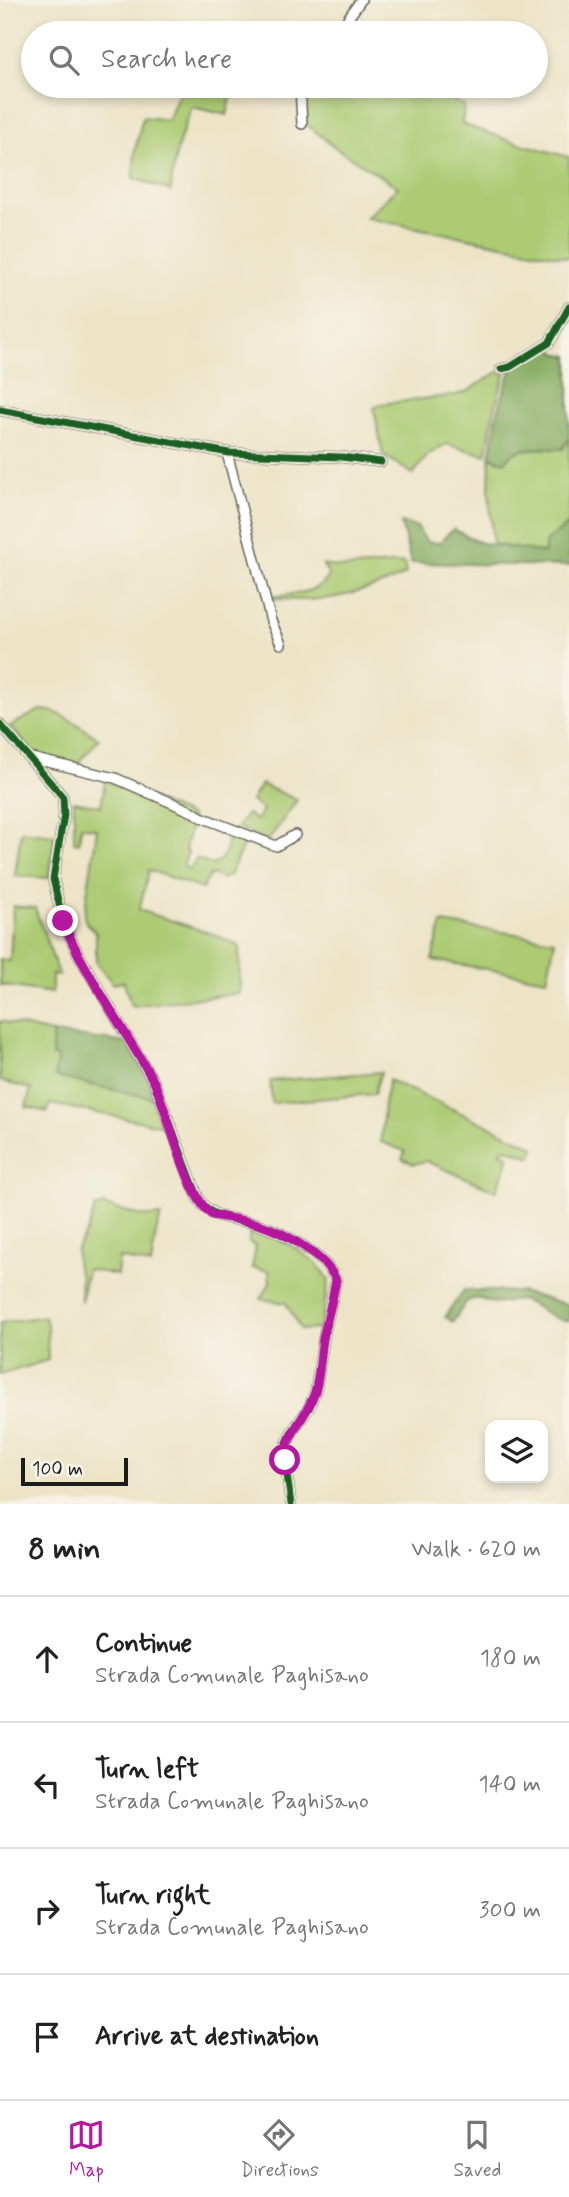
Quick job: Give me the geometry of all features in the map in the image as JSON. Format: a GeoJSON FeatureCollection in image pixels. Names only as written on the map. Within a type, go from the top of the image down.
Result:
{"type":"FeatureCollection","features":[{"type":"Feature","properties":{"kind":"street"},"geometry":{"type":"LineString","coordinates":[[346,21],[361,0]]}},
{"type":"Feature","properties":{"kind":"street"},"geometry":{"type":"LineString","coordinates":[[301,98],[302,124]]}},
{"type":"Feature","properties":{"kind":"street"},"geometry":{"type":"LineString","coordinates":[[501,369],[510,367],[549,343],[569,307]]}},
{"type":"Feature","properties":{"kind":"street"},"geometry":{"type":"LineString","coordinates":[[0,410],[227,453],[341,457],[381,462]]}},
{"type":"Feature","properties":{"kind":"street"},"geometry":{"type":"LineString","coordinates":[[227,453],[271,621],[281,644]]}},
{"type":"Feature","properties":{"kind":"street"},"geometry":{"type":"LineString","coordinates":[[0,724],[62,797],[64,815],[53,879],[63,921],[78,954],[154,1082],[199,1200],[212,1215],[261,1225],[282,1234],[325,1262],[336,1280],[316,1389],[309,1408],[292,1432],[285,1448],[291,1504]]}},
{"type":"Feature","properties":{"kind":"street"},"geometry":{"type":"LineString","coordinates":[[30,757],[115,778],[193,811],[201,817],[276,846],[295,835]]}},
{"type":"Feature","properties":{"kind":"green space"},"geometry":{"type":"Polygon","coordinates":[[[177,98],[231,98],[227,115],[192,107],[178,148],[171,191],[133,178],[135,150],[143,117],[168,120],[177,98]]]}},
{"type":"Feature","properties":{"kind":"green space"},"geometry":{"type":"Polygon","coordinates":[[[304,98],[448,98],[464,106],[462,124],[569,157],[569,258],[366,218],[398,187],[337,149],[305,123],[304,98]]]}},
{"type":"Feature","properties":{"kind":"green space"},"geometry":{"type":"Polygon","coordinates":[[[551,345],[556,353],[569,356],[569,441],[563,449],[539,448],[516,452],[505,462],[490,457],[497,415],[512,368],[551,345]]]}},
{"type":"Feature","properties":{"kind":"green space"},"geometry":{"type":"Polygon","coordinates":[[[498,372],[505,374],[486,455],[446,444],[428,455],[413,474],[383,455],[374,408],[381,404],[466,392],[498,372]]]}},
{"type":"Feature","properties":{"kind":"green space"},"geometry":{"type":"Polygon","coordinates":[[[569,441],[569,524],[545,542],[545,553],[493,544],[489,492],[490,457],[499,461],[522,450],[563,449],[569,441]]]}},
{"type":"Feature","properties":{"kind":"green space"},"geometry":{"type":"Polygon","coordinates":[[[401,523],[417,527],[427,542],[439,543],[453,529],[481,543],[545,553],[545,542],[569,524],[569,566],[411,563],[401,523]]]}},
{"type":"Feature","properties":{"kind":"green space"},"geometry":{"type":"Polygon","coordinates":[[[404,563],[406,574],[353,593],[316,600],[272,597],[304,592],[318,586],[329,576],[323,565],[344,568],[404,563]]]}},
{"type":"Feature","properties":{"kind":"green space"},"geometry":{"type":"Polygon","coordinates":[[[40,710],[63,716],[99,739],[75,766],[33,753],[10,726],[40,710]]]}},
{"type":"Feature","properties":{"kind":"green space"},"geometry":{"type":"Polygon","coordinates":[[[105,780],[191,816],[185,848],[188,853],[183,866],[190,870],[196,859],[212,865],[222,858],[227,839],[221,829],[246,840],[229,876],[221,879],[210,875],[202,889],[149,870],[139,910],[213,934],[239,946],[240,993],[131,1006],[124,981],[113,984],[96,962],[96,933],[86,923],[84,915],[97,829],[81,826],[79,843],[74,842],[74,801],[101,806],[105,780]]]}},
{"type":"Feature","properties":{"kind":"green space"},"geometry":{"type":"Polygon","coordinates":[[[261,784],[297,800],[268,841],[237,827],[247,814],[256,820],[263,810],[251,801],[261,784]]]}},
{"type":"Feature","properties":{"kind":"green space"},"geometry":{"type":"Polygon","coordinates":[[[21,831],[55,835],[49,878],[15,876],[21,831]]]}},
{"type":"Feature","properties":{"kind":"green space"},"geometry":{"type":"Polygon","coordinates":[[[13,906],[35,908],[59,975],[52,974],[52,993],[0,985],[0,959],[10,961],[13,906]]]}},
{"type":"Feature","properties":{"kind":"green space"},"geometry":{"type":"Polygon","coordinates":[[[442,923],[555,940],[547,979],[432,960],[442,923]]]}},
{"type":"Feature","properties":{"kind":"green space"},"geometry":{"type":"Polygon","coordinates":[[[0,1021],[52,1033],[52,1055],[58,1057],[55,1077],[156,1099],[165,1126],[50,1104],[48,1112],[26,1107],[31,1089],[0,1081],[0,1021]]]}},
{"type":"Feature","properties":{"kind":"green space"},"geometry":{"type":"Polygon","coordinates":[[[52,1033],[128,1043],[151,1084],[156,1099],[55,1077],[57,1057],[52,1056],[52,1033]]]}},
{"type":"Feature","properties":{"kind":"green space"},"geometry":{"type":"Polygon","coordinates":[[[381,1072],[374,1094],[272,1103],[270,1081],[381,1072]]]}},
{"type":"Feature","properties":{"kind":"green space"},"geometry":{"type":"Polygon","coordinates":[[[389,1080],[535,1147],[531,1157],[506,1148],[500,1152],[508,1156],[496,1191],[426,1161],[414,1164],[402,1159],[405,1151],[381,1142],[389,1080]]]}},
{"type":"Feature","properties":{"kind":"green space"},"geometry":{"type":"Polygon","coordinates":[[[103,1205],[142,1216],[161,1216],[151,1265],[119,1258],[117,1275],[87,1269],[81,1302],[76,1250],[88,1229],[95,1208],[103,1205]]]}},
{"type":"Feature","properties":{"kind":"green space"},"geometry":{"type":"Polygon","coordinates":[[[250,1228],[294,1248],[323,1271],[329,1280],[320,1329],[301,1330],[286,1303],[261,1299],[270,1283],[269,1271],[252,1268],[256,1247],[249,1242],[250,1228]]]}},
{"type":"Feature","properties":{"kind":"green space"},"geometry":{"type":"Polygon","coordinates":[[[464,1290],[521,1292],[569,1305],[569,1321],[557,1319],[523,1301],[498,1303],[475,1299],[467,1301],[453,1322],[445,1317],[464,1290]]]}},
{"type":"Feature","properties":{"kind":"green space"},"geometry":{"type":"Polygon","coordinates":[[[44,1316],[47,1324],[48,1360],[0,1375],[0,1323],[44,1316]]]}},
{"type":"Feature","properties":{"kind":"cycle path"},"geometry":{"type":"LineString","coordinates":[[501,369],[510,367],[549,343],[569,307]]}},
{"type":"Feature","properties":{"kind":"cycle path"},"geometry":{"type":"LineString","coordinates":[[0,410],[229,453],[341,457],[381,462]]}},
{"type":"Feature","properties":{"kind":"cycle path"},"geometry":{"type":"LineString","coordinates":[[0,724],[63,797],[64,815],[53,879],[63,921],[78,954],[154,1082],[199,1200],[220,1216],[254,1223],[294,1240],[315,1254],[336,1280],[316,1389],[309,1408],[292,1432],[285,1448],[291,1504]]}},
{"type":"Feature","properties":{"kind":"route"},"geometry":{"type":"LineString","coordinates":[[63,921],[78,954],[154,1082],[191,1184],[206,1210],[212,1215],[261,1225],[282,1234],[325,1262],[336,1280],[316,1389],[309,1408],[292,1432],[285,1448],[285,1460]]}}]}
